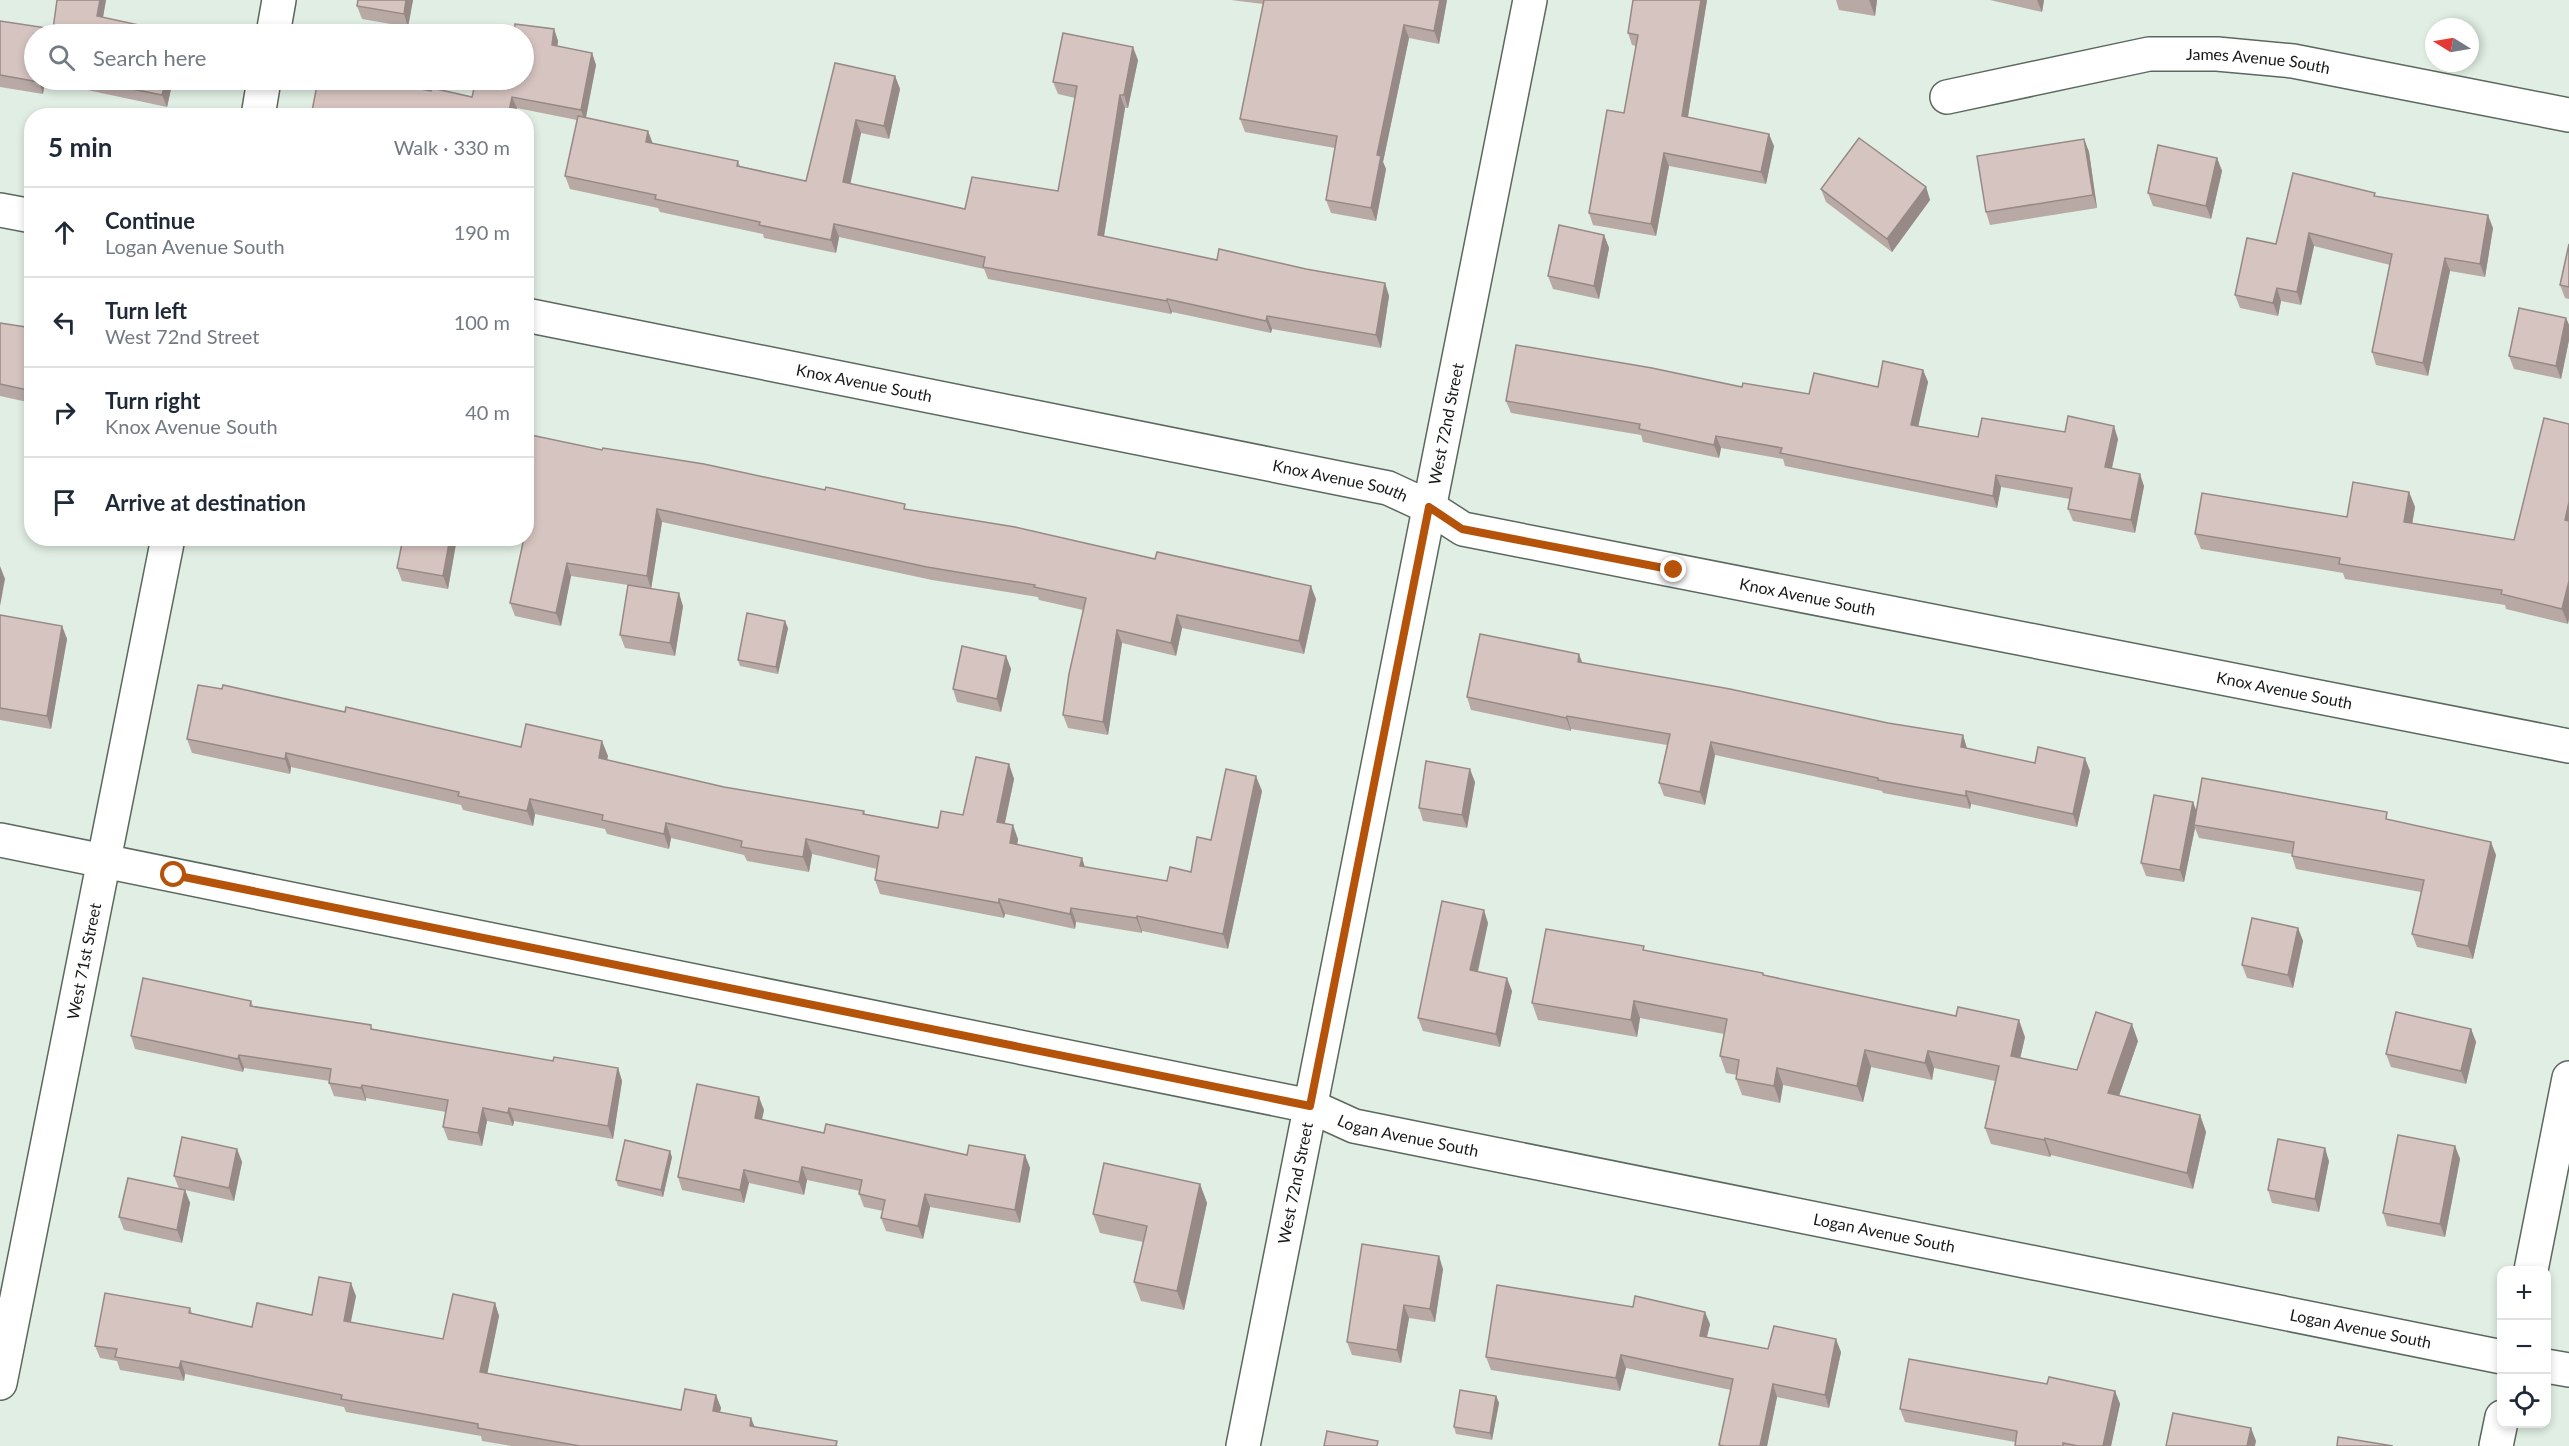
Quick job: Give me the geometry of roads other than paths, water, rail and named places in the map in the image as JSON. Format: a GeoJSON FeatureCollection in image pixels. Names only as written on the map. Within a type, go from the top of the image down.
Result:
{"type":"FeatureCollection","features":[{"type":"Feature","properties":{"kind":"street"},"geometry":{"type":"LineString","coordinates":[[275,24],[279,0]]}},
{"type":"Feature","properties":{"kind":"street","name":"West 72nd Street"},"geometry":{"type":"LineString","coordinates":[[1243,1446],[1530,0]]}},
{"type":"Feature","properties":{"kind":"street","name":"James Avenue South"},"geometry":{"type":"LineString","coordinates":[[1947,97],[2149,54],[2217,54],[2293,61],[2569,115]]}},
{"type":"Feature","properties":{"kind":"street"},"geometry":{"type":"LineString","coordinates":[[259,108],[262,90]]}},
{"type":"Feature","properties":{"kind":"street"},"geometry":{"type":"LineString","coordinates":[[0,210],[24,214]]}},
{"type":"Feature","properties":{"kind":"street","name":"Knox Avenue South"},"geometry":{"type":"LineString","coordinates":[[534,317],[1388,488],[1429,507],[1462,529],[2569,746]]}},
{"type":"Feature","properties":{"kind":"street","name":"West 71st Street"},"geometry":{"type":"LineString","coordinates":[[0,1383],[166,546]]}},
{"type":"Feature","properties":{"kind":"street","name":"Logan Avenue South"},"geometry":{"type":"LineString","coordinates":[[0,840],[1310,1106],[1354,1126],[2497,1356]]}},
{"type":"Feature","properties":{"kind":"street"},"geometry":{"type":"LineString","coordinates":[[2532,1266],[2569,1078]]}},
{"type":"Feature","properties":{"kind":"street"},"geometry":{"type":"LineString","coordinates":[[2551,1367],[2569,1370]]}},
{"type":"Feature","properties":{"kind":"street"},"geometry":{"type":"LineString","coordinates":[[2496,1446],[2500,1428]]}}]}
